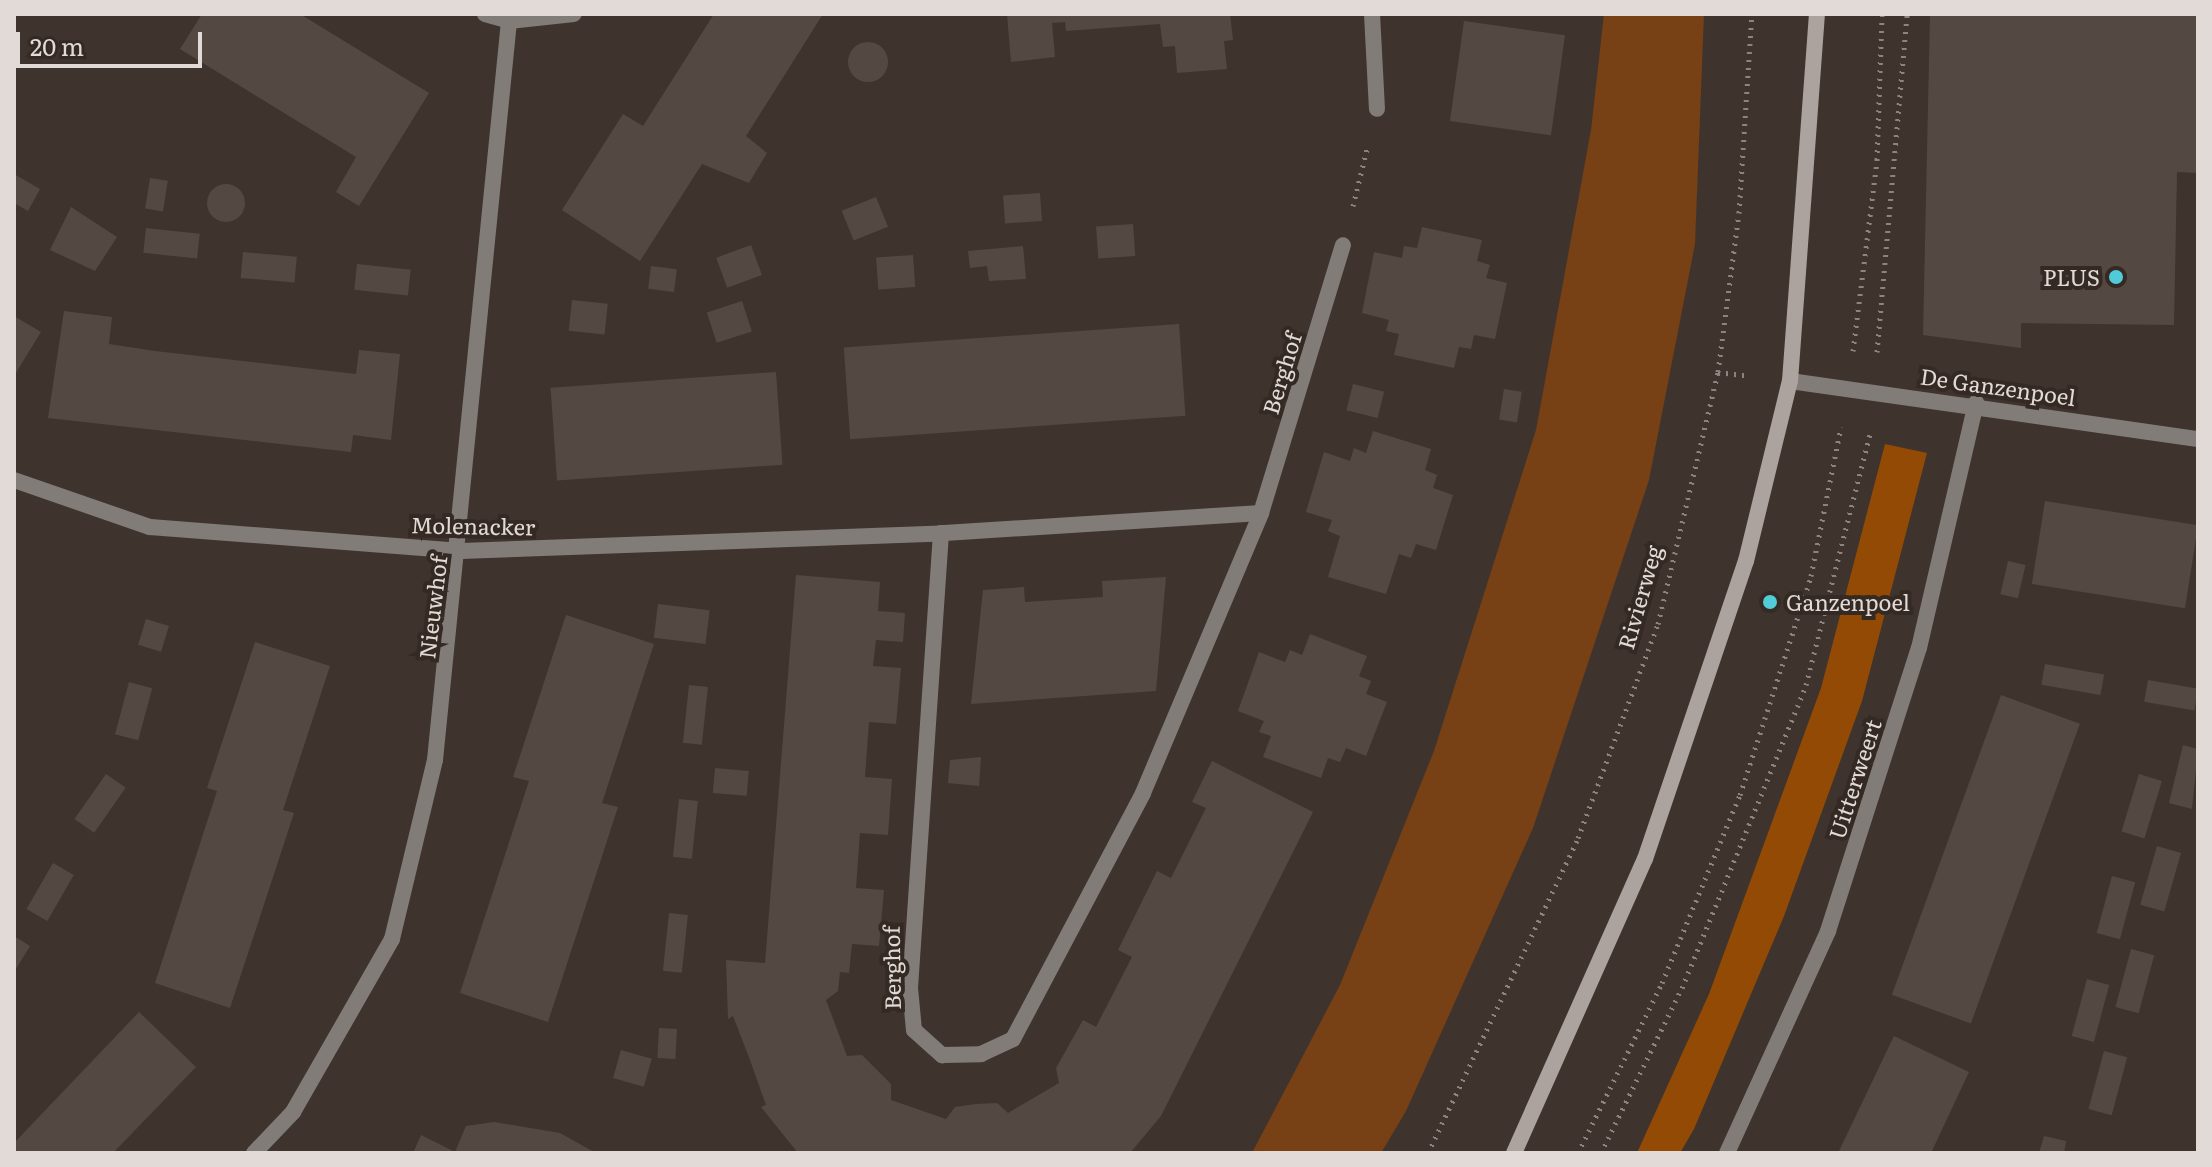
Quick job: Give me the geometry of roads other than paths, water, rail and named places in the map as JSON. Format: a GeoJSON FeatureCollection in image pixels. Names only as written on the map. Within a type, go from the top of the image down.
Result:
{"type":"FeatureCollection","features":[{"type":"Feature","properties":{"kind":"street"},"geometry":{"type":"LineString","coordinates":[[485,14],[509,21],[574,14]]}},
{"type":"Feature","properties":{"kind":"street"},"geometry":{"type":"LineString","coordinates":[[1372,14],[1377,109]]}},
{"type":"Feature","properties":{"kind":"street"},"geometry":{"type":"LineString","coordinates":[[1514,1153],[1645,859],[1746,561],[1790,381],[1817,14]]}},
{"type":"Feature","properties":{"kind":"street","name":"Nieuwhof"},"geometry":{"type":"LineString","coordinates":[[254,1153],[293,1112],[392,939],[435,760],[461,551],[509,21]]}},
{"type":"Feature","properties":{"kind":"street","name":"Berghof"},"geometry":{"type":"LineString","coordinates":[[941,533],[910,988],[914,1030],[942,1055],[981,1054],[1013,1039],[1052,971],[1143,793],[1261,513],[1343,245]]}},
{"type":"Feature","properties":{"kind":"street","name":"De Ganzenpoel"},"geometry":{"type":"LineString","coordinates":[[1790,381],[1976,403],[2198,439]]}},
{"type":"Feature","properties":{"kind":"street","name":"Uitterweert"},"geometry":{"type":"LineString","coordinates":[[1727,1153],[1828,931],[1919,648],[1976,403]]}},
{"type":"Feature","properties":{"kind":"street","name":"Molenacker"},"geometry":{"type":"LineString","coordinates":[[14,480],[150,527],[461,551],[941,533]]}},
{"type":"Feature","properties":{"kind":"street"},"geometry":{"type":"LineString","coordinates":[[941,533],[1261,513]]}},
{"type":"Feature","properties":{"kind":"place","name":"PLUS"},"geometry":{"type":"Point","coordinates":[2116,277]}},
{"type":"Feature","properties":{"kind":"place","name":"Ganzenpoel"},"geometry":{"type":"Point","coordinates":[1770,602]}}]}
